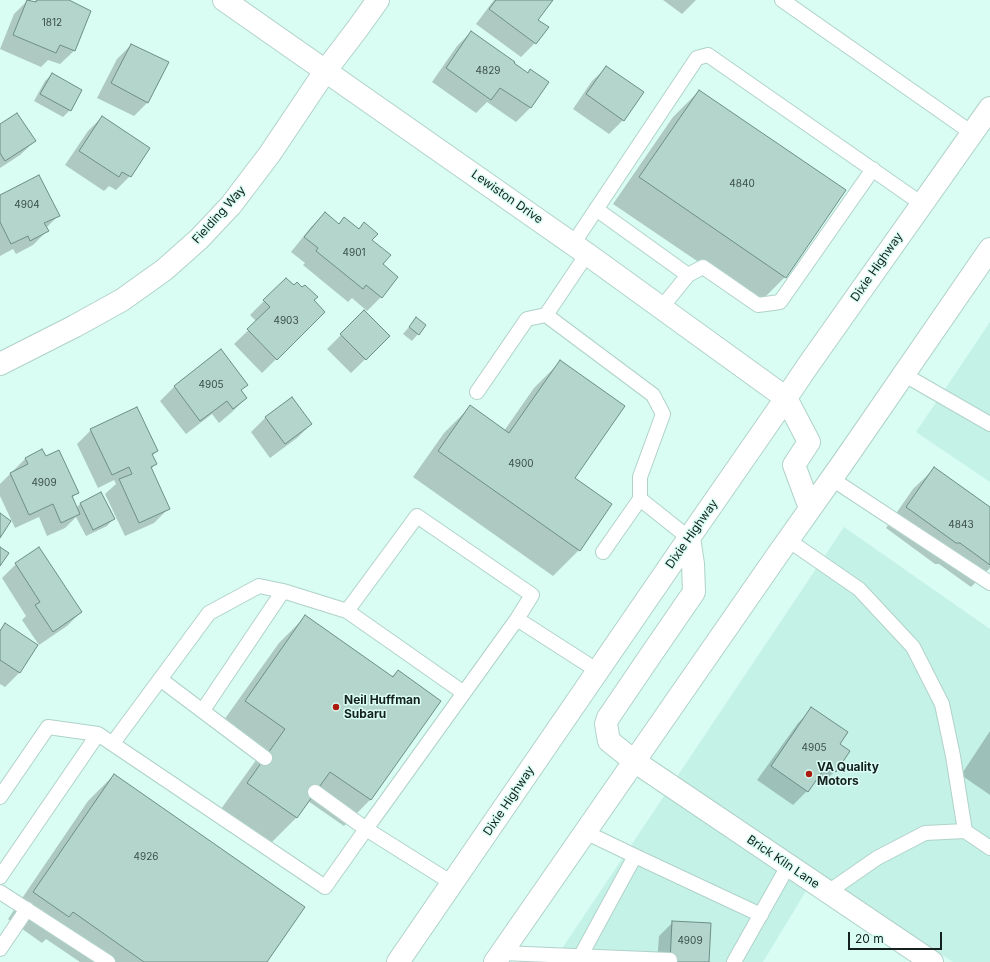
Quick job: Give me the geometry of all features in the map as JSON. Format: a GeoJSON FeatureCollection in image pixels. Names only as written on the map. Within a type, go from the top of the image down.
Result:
{"type":"FeatureCollection","features":[{"type":"Feature","properties":{"kind":"main road","name":"Lewiston Drive"},"geometry":{"type":"LineString","coordinates":[[224,0],[326,70],[662,307],[786,398]]}},
{"type":"Feature","properties":{"kind":"main road","name":"Fielding Way"},"geometry":{"type":"LineString","coordinates":[[0,364],[122,300],[164,270],[199,239],[231,205],[268,156],[326,70],[378,0]]}},
{"type":"Feature","properties":{"kind":"main road","name":"Dixie Highway"},"geometry":{"type":"LineString","coordinates":[[398,962],[809,364],[990,108]]}},
{"type":"Feature","properties":{"kind":"main road"},"geometry":{"type":"LineString","coordinates":[[498,958],[810,508],[832,479],[990,249]]}},
{"type":"Feature","properties":{"kind":"main road"},"geometry":{"type":"LineString","coordinates":[[786,398],[809,442],[794,465],[810,508]]}},
{"type":"Feature","properties":{"kind":"main road","name":"Brick Kiln Lane"},"geometry":{"type":"LineString","coordinates":[[689,538],[693,564],[694,592],[633,681],[606,724],[609,741],[634,761],[932,962]]}},
{"type":"Feature","properties":{"kind":"lane"},"geometry":{"type":"LineString","coordinates":[[782,0],[972,133]]}},
{"type":"Feature","properties":{"kind":"lane"},"geometry":{"type":"LineString","coordinates":[[546,315],[580,249],[596,209],[697,58],[708,55],[922,204]]}},
{"type":"Feature","properties":{"kind":"lane"},"geometry":{"type":"LineString","coordinates":[[662,307],[688,275],[703,267],[758,306],[780,302],[872,169]]}},
{"type":"Feature","properties":{"kind":"lane"},"geometry":{"type":"LineString","coordinates":[[596,209],[688,275]]}},
{"type":"Feature","properties":{"kind":"lane"},"geometry":{"type":"LineString","coordinates":[[477,392],[527,319],[546,315],[654,395],[663,414],[640,477],[640,499],[603,552]]}},
{"type":"Feature","properties":{"kind":"lane"},"geometry":{"type":"LineString","coordinates":[[903,374],[990,424]]}},
{"type":"Feature","properties":{"kind":"lane"},"geometry":{"type":"LineString","coordinates":[[832,479],[990,583]]}},
{"type":"Feature","properties":{"kind":"lane"},"geometry":{"type":"LineString","coordinates":[[640,499],[689,538]]}},
{"type":"Feature","properties":{"kind":"lane"},"geometry":{"type":"LineString","coordinates":[[0,797],[48,727],[98,734],[325,887],[464,693],[532,595],[417,516],[347,611]]}},
{"type":"Feature","properties":{"kind":"lane"},"geometry":{"type":"LineString","coordinates":[[788,540],[859,589],[913,647],[942,704],[953,756],[965,831]]}},
{"type":"Feature","properties":{"kind":"lane"},"geometry":{"type":"LineString","coordinates":[[113,743],[209,613],[259,586],[283,591],[347,611],[464,693]]}},
{"type":"Feature","properties":{"kind":"lane"},"geometry":{"type":"LineString","coordinates":[[203,710],[283,591]]}},
{"type":"Feature","properties":{"kind":"lane"},"geometry":{"type":"LineString","coordinates":[[517,618],[598,671]]}},
{"type":"Feature","properties":{"kind":"lane"},"geometry":{"type":"LineString","coordinates":[[160,679],[265,758]]}},
{"type":"Feature","properties":{"kind":"lane"},"geometry":{"type":"LineString","coordinates":[[0,877],[98,734]]}},
{"type":"Feature","properties":{"kind":"lane"},"geometry":{"type":"LineString","coordinates":[[315,792],[366,829],[452,884]]}},
{"type":"Feature","properties":{"kind":"lane"},"geometry":{"type":"LineString","coordinates":[[828,892],[877,858],[925,833],[965,831],[990,848]]}},
{"type":"Feature","properties":{"kind":"lane"},"geometry":{"type":"LineString","coordinates":[[585,832],[761,915]]}},
{"type":"Feature","properties":{"kind":"lane"},"geometry":{"type":"LineString","coordinates":[[580,957],[635,856]]}},
{"type":"Feature","properties":{"kind":"lane"},"geometry":{"type":"LineString","coordinates":[[734,962],[788,866]]}},
{"type":"Feature","properties":{"kind":"lane"},"geometry":{"type":"LineString","coordinates":[[0,892],[27,909],[93,958],[108,962]]}},
{"type":"Feature","properties":{"kind":"lane"},"geometry":{"type":"LineString","coordinates":[[0,949],[27,909]]}},
{"type":"Feature","properties":{"kind":"lane"},"geometry":{"type":"LineString","coordinates":[[498,958],[580,957],[670,960]]}},
{"type":"Feature","properties":{"kind":"shaded area"},"geometry":{"type":"Polygon","coordinates":[[[990,322],[990,482],[916,432],[990,322]]]}},
{"type":"Feature","properties":{"kind":"shaded area"},"geometry":{"type":"Polygon","coordinates":[[[844,527],[990,629],[990,962],[953,962],[817,873],[763,962],[553,962],[844,527]]]}},
{"type":"Feature","properties":{"kind":"building"},"geometry":{"type":"Polygon","coordinates":[[[27,0],[36,2],[37,0],[69,0],[91,11],[75,51],[60,45],[56,53],[13,35],[27,0]]]}},
{"type":"Feature","properties":{"kind":"building"},"geometry":{"type":"Polygon","coordinates":[[[496,0],[553,0],[538,20],[549,27],[536,44],[489,9],[496,0]]]}},
{"type":"Feature","properties":{"kind":"building"},"geometry":{"type":"Polygon","coordinates":[[[471,31],[528,73],[530,69],[549,82],[531,108],[500,88],[491,100],[446,68],[471,31]]]}},
{"type":"Feature","properties":{"kind":"building"},"geometry":{"type":"Polygon","coordinates":[[[131,44],[169,62],[148,103],[111,83],[131,44]]]}},
{"type":"Feature","properties":{"kind":"building"},"geometry":{"type":"Polygon","coordinates":[[[606,66],[644,92],[624,121],[586,94],[606,66]]]}},
{"type":"Feature","properties":{"kind":"building"},"geometry":{"type":"Polygon","coordinates":[[[52,73],[82,90],[71,111],[40,94],[52,73]]]}},
{"type":"Feature","properties":{"kind":"building"},"geometry":{"type":"Polygon","coordinates":[[[699,90],[846,190],[786,278],[639,177],[699,90]]]}},
{"type":"Feature","properties":{"kind":"building"},"geometry":{"type":"Polygon","coordinates":[[[17,113],[36,141],[5,161],[0,153],[0,124],[17,113]]]}},
{"type":"Feature","properties":{"kind":"building"},"geometry":{"type":"Polygon","coordinates":[[[102,116],[150,148],[131,177],[122,172],[119,177],[79,151],[102,116]]]}},
{"type":"Feature","properties":{"kind":"building"},"geometry":{"type":"Polygon","coordinates":[[[39,175],[60,216],[44,223],[49,231],[30,241],[28,236],[11,244],[0,222],[0,195],[39,175]]]}},
{"type":"Feature","properties":{"kind":"building"},"geometry":{"type":"Polygon","coordinates":[[[325,212],[339,224],[344,217],[359,229],[364,222],[378,234],[372,240],[391,255],[383,264],[398,277],[382,298],[366,285],[363,289],[316,251],[318,248],[304,237],[325,212]]]}},
{"type":"Feature","properties":{"kind":"building"},"geometry":{"type":"Polygon","coordinates":[[[286,278],[294,285],[297,282],[302,287],[305,285],[318,297],[314,300],[325,312],[277,360],[247,329],[270,307],[263,300],[286,278]]]}},
{"type":"Feature","properties":{"kind":"building"},"geometry":{"type":"Polygon","coordinates":[[[364,310],[390,336],[366,360],[340,334],[364,310]]]}},
{"type":"Feature","properties":{"kind":"building"},"geometry":{"type":"Polygon","coordinates":[[[416,317],[426,325],[419,335],[409,327],[416,317]]]}},
{"type":"Feature","properties":{"kind":"building"},"geometry":{"type":"Polygon","coordinates":[[[221,349],[248,385],[241,390],[247,398],[233,409],[227,401],[200,421],[174,386],[221,349]]]}},
{"type":"Feature","properties":{"kind":"building"},"geometry":{"type":"Polygon","coordinates":[[[560,360],[625,406],[575,478],[612,504],[580,551],[438,451],[470,405],[509,433],[560,360]]]}},
{"type":"Feature","properties":{"kind":"building"},"geometry":{"type":"Polygon","coordinates":[[[292,397],[312,424],[285,444],[265,417],[292,397]]]}},
{"type":"Feature","properties":{"kind":"building"},"geometry":{"type":"Polygon","coordinates":[[[137,407],[158,451],[152,454],[157,464],[151,467],[170,509],[139,523],[119,479],[132,474],[129,467],[112,475],[90,429],[137,407]]]}},
{"type":"Feature","properties":{"kind":"building"},"geometry":{"type":"Polygon","coordinates":[[[42,449],[46,456],[59,450],[79,493],[72,496],[80,514],[61,523],[53,504],[29,515],[10,473],[28,464],[25,458],[42,449]]]}},
{"type":"Feature","properties":{"kind":"building"},"geometry":{"type":"Polygon","coordinates":[[[934,467],[990,507],[990,565],[960,543],[956,543],[906,507],[934,467]]]}},
{"type":"Feature","properties":{"kind":"building"},"geometry":{"type":"Polygon","coordinates":[[[101,492],[115,519],[93,530],[80,503],[101,492]]]}},
{"type":"Feature","properties":{"kind":"building"},"geometry":{"type":"Polygon","coordinates":[[[0,513],[11,521],[0,538],[0,513]]]}},
{"type":"Feature","properties":{"kind":"building"},"geometry":{"type":"Polygon","coordinates":[[[0,547],[9,553],[0,566],[0,547]]]}},
{"type":"Feature","properties":{"kind":"building"},"geometry":{"type":"Polygon","coordinates":[[[39,547],[82,612],[53,632],[35,605],[40,602],[15,563],[39,547]]]}},
{"type":"Feature","properties":{"kind":"building"},"geometry":{"type":"Polygon","coordinates":[[[305,615],[393,677],[398,670],[441,701],[371,800],[330,772],[297,818],[247,783],[285,729],[245,701],[305,615]]]}},
{"type":"Feature","properties":{"kind":"building"},"geometry":{"type":"Polygon","coordinates":[[[5,623],[38,645],[20,673],[0,660],[0,631],[5,623]]]}},
{"type":"Feature","properties":{"kind":"building"},"geometry":{"type":"Polygon","coordinates":[[[811,707],[848,732],[840,744],[850,751],[836,772],[827,765],[808,792],[771,766],[811,707]]]}},
{"type":"Feature","properties":{"kind":"building"},"geometry":{"type":"Polygon","coordinates":[[[114,774],[305,907],[267,962],[144,962],[73,912],[69,917],[33,892],[114,774]]]}},
{"type":"Feature","properties":{"kind":"building"},"geometry":{"type":"Polygon","coordinates":[[[672,921],[711,923],[709,962],[670,962],[672,921]]]}},
{"type":"Feature","properties":{"kind":"place","name":"Neil Huffman Subaru"},"geometry":{"type":"Point","coordinates":[336,707]}},
{"type":"Feature","properties":{"kind":"place","name":"VA Quality Motors"},"geometry":{"type":"Point","coordinates":[809,774]}}]}
